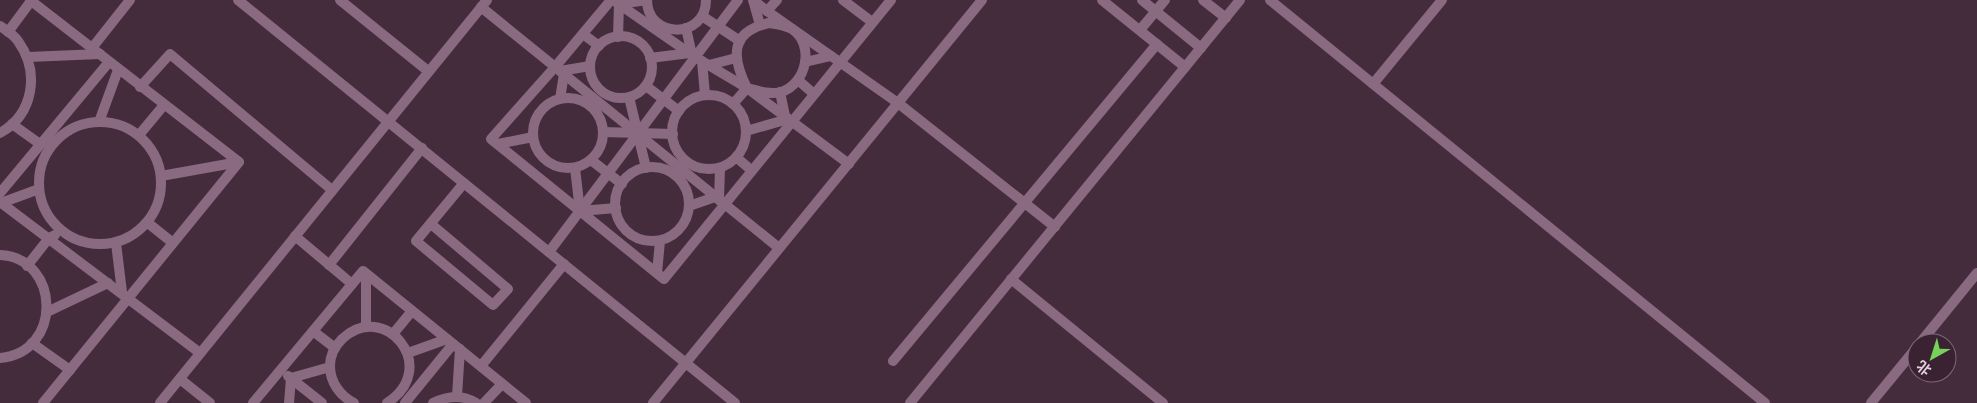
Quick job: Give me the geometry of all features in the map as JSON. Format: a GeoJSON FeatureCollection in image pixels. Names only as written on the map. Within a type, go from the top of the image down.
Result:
{"type":"FeatureCollection","features":[{"type":"Feature","properties":{"kind":"street"},"geometry":{"type":"LineString","coordinates":[[96,51],[130,0]]}},
{"type":"Feature","properties":{"kind":"street"},"geometry":{"type":"LineString","coordinates":[[340,0],[428,71]]}},
{"type":"Feature","properties":{"kind":"street"},"geometry":{"type":"LineString","coordinates":[[656,26],[649,13],[647,0],[614,1],[583,34],[560,71],[524,102],[491,139],[664,278],[694,242],[720,200],[751,170],[788,119],[814,94],[835,59],[891,0]]}},
{"type":"Feature","properties":{"kind":"street"},"geometry":{"type":"LineString","coordinates":[[656,26],[673,30],[692,26],[702,16],[706,0]]}},
{"type":"Feature","properties":{"kind":"street"},"geometry":{"type":"LineString","coordinates":[[549,252],[637,134],[698,58],[738,0]]}},
{"type":"Feature","properties":{"kind":"street"},"geometry":{"type":"LineString","coordinates":[[753,0],[898,103],[1055,226]]}},
{"type":"Feature","properties":{"kind":"street"},"geometry":{"type":"LineString","coordinates":[[753,0],[760,25]]}},
{"type":"Feature","properties":{"kind":"street"},"geometry":{"type":"LineString","coordinates":[[767,11],[777,0]]}},
{"type":"Feature","properties":{"kind":"street"},"geometry":{"type":"LineString","coordinates":[[843,0],[872,22]]}},
{"type":"Feature","properties":{"kind":"street"},"geometry":{"type":"LineString","coordinates":[[653,403],[982,0]]}},
{"type":"Feature","properties":{"kind":"street"},"geometry":{"type":"LineString","coordinates":[[1104,0],[1185,67]]}},
{"type":"Feature","properties":{"kind":"street"},"geometry":{"type":"LineString","coordinates":[[1142,0],[1201,48]]}},
{"type":"Feature","properties":{"kind":"street"},"geometry":{"type":"LineString","coordinates":[[1140,30],[1165,0]]}},
{"type":"Feature","properties":{"kind":"street"},"geometry":{"type":"LineString","coordinates":[[1203,0],[1226,18]]}},
{"type":"Feature","properties":{"kind":"street"},"geometry":{"type":"LineString","coordinates":[[910,403],[1240,0]]}},
{"type":"Feature","properties":{"kind":"street"},"geometry":{"type":"LineString","coordinates":[[1270,0],[1765,403]]}},
{"type":"Feature","properties":{"kind":"street"},"geometry":{"type":"LineString","coordinates":[[1373,84],[1442,0]]}},
{"type":"Feature","properties":{"kind":"street"},"geometry":{"type":"LineString","coordinates":[[0,133],[22,114],[30,96],[32,77],[28,57],[17,39],[4,29],[30,1],[239,162]]}},
{"type":"Feature","properties":{"kind":"street"},"geometry":{"type":"LineString","coordinates":[[240,1],[735,403]]}},
{"type":"Feature","properties":{"kind":"street"},"geometry":{"type":"LineString","coordinates":[[614,1],[656,26],[698,58],[747,88],[849,164]]}},
{"type":"Feature","properties":{"kind":"street"},"geometry":{"type":"LineString","coordinates":[[614,1],[618,36]]}},
{"type":"Feature","properties":{"kind":"street"},"geometry":{"type":"LineString","coordinates":[[160,403],[484,4],[592,102],[637,134],[779,248]]}},
{"type":"Feature","properties":{"kind":"street"},"geometry":{"type":"LineString","coordinates":[[702,16],[740,41]]}},
{"type":"Feature","properties":{"kind":"street"},"geometry":{"type":"LineString","coordinates":[[769,23],[792,29],[804,48],[804,70],[798,80],[790,88],[780,92],[769,93],[747,88],[736,64],[740,41],[747,32],[760,25],[769,23]]}},
{"type":"Feature","properties":{"kind":"street"},"geometry":{"type":"LineString","coordinates":[[641,44],[656,26]]}},
{"type":"Feature","properties":{"kind":"street"},"geometry":{"type":"LineString","coordinates":[[686,28],[698,58],[705,95]]}},
{"type":"Feature","properties":{"kind":"street"},"geometry":{"type":"LineString","coordinates":[[583,34],[599,46]]}},
{"type":"Feature","properties":{"kind":"street"},"geometry":{"type":"LineString","coordinates":[[618,36],[628,37],[641,44],[650,58],[652,66],[651,75],[646,86],[641,91],[629,97],[613,97],[597,86],[590,66],[593,55],[599,46],[607,40],[618,36]]}},
{"type":"Feature","properties":{"kind":"street"},"geometry":{"type":"LineString","coordinates":[[893,361],[1157,44]]}},
{"type":"Feature","properties":{"kind":"street"},"geometry":{"type":"LineString","coordinates":[[28,57],[96,51]]}},
{"type":"Feature","properties":{"kind":"street"},"geometry":{"type":"LineString","coordinates":[[140,87],[170,54],[332,190]]}},
{"type":"Feature","properties":{"kind":"street"},"geometry":{"type":"LineString","coordinates":[[650,58],[736,58]]}},
{"type":"Feature","properties":{"kind":"street"},"geometry":{"type":"LineString","coordinates":[[805,62],[835,59]]}},
{"type":"Feature","properties":{"kind":"street"},"geometry":{"type":"LineString","coordinates":[[0,199],[40,144],[109,62]]}},
{"type":"Feature","properties":{"kind":"street"},"geometry":{"type":"LineString","coordinates":[[560,71],[590,66]]}},
{"type":"Feature","properties":{"kind":"street"},"geometry":{"type":"LineString","coordinates":[[99,122],[118,70]]}},
{"type":"Feature","properties":{"kind":"street"},"geometry":{"type":"LineString","coordinates":[[560,71],[560,99]]}},
{"type":"Feature","properties":{"kind":"street"},"geometry":{"type":"LineString","coordinates":[[798,80],[814,94]]}},
{"type":"Feature","properties":{"kind":"street"},"geometry":{"type":"LineString","coordinates":[[646,86],[679,111]]}},
{"type":"Feature","properties":{"kind":"street"},"geometry":{"type":"LineString","coordinates":[[733,104],[747,88]]}},
{"type":"Feature","properties":{"kind":"street"},"geometry":{"type":"LineString","coordinates":[[592,102],[602,90]]}},
{"type":"Feature","properties":{"kind":"street"},"geometry":{"type":"LineString","coordinates":[[780,92],[788,119]]}},
{"type":"Feature","properties":{"kind":"street"},"geometry":{"type":"LineString","coordinates":[[733,104],[717,96],[705,95],[693,99],[679,111],[672,127],[679,167],[689,197],[686,220],[680,229],[670,237],[660,241],[648,241],[637,238],[630,233],[619,220],[616,208],[616,195],[622,184],[630,175],[646,168],[655,167],[679,167],[695,166],[707,169],[720,168],[728,164],[736,158],[743,148],[746,131],[743,117],[733,104]]}},
{"type":"Feature","properties":{"kind":"street"},"geometry":{"type":"LineString","coordinates":[[568,97],[592,102],[603,124],[601,147],[591,160],[575,168],[563,168],[552,165],[536,148],[532,137],[533,125],[538,114],[545,105],[568,97]]}},
{"type":"Feature","properties":{"kind":"street"},"geometry":{"type":"LineString","coordinates":[[629,97],[646,168]]}},
{"type":"Feature","properties":{"kind":"street"},"geometry":{"type":"LineString","coordinates":[[524,102],[538,114]]}},
{"type":"Feature","properties":{"kind":"street"},"geometry":{"type":"LineString","coordinates":[[139,135],[164,105]]}},
{"type":"Feature","properties":{"kind":"street"},"geometry":{"type":"LineString","coordinates":[[746,131],[788,119]]}},
{"type":"Feature","properties":{"kind":"street"},"geometry":{"type":"LineString","coordinates":[[99,122],[120,125],[139,135],[153,151],[161,169],[162,188],[158,207],[148,223],[133,236],[116,243],[97,245],[78,241],[61,231],[47,214],[39,190],[39,173],[46,153],[60,136],[78,125],[99,122]]}},
{"type":"Feature","properties":{"kind":"street"},"geometry":{"type":"LineString","coordinates":[[12,124],[40,144]]}},
{"type":"Feature","properties":{"kind":"street"},"geometry":{"type":"LineString","coordinates":[[603,132],[673,134]]}},
{"type":"Feature","properties":{"kind":"street"},"geometry":{"type":"LineString","coordinates":[[498,144],[532,137]]}},
{"type":"Feature","properties":{"kind":"street"},"geometry":{"type":"LineString","coordinates":[[329,265],[422,148]]}},
{"type":"Feature","properties":{"kind":"street"},"geometry":{"type":"LineString","coordinates":[[736,158],[751,170]]}},
{"type":"Feature","properties":{"kind":"street"},"geometry":{"type":"LineString","coordinates":[[535,174],[546,160]]}},
{"type":"Feature","properties":{"kind":"street"},"geometry":{"type":"LineString","coordinates":[[591,160],[622,184]]}},
{"type":"Feature","properties":{"kind":"street"},"geometry":{"type":"LineString","coordinates":[[161,176],[239,162]]}},
{"type":"Feature","properties":{"kind":"street"},"geometry":{"type":"LineString","coordinates":[[45,402],[125,295],[173,242],[239,162]]}},
{"type":"Feature","properties":{"kind":"street"},"geometry":{"type":"LineString","coordinates":[[575,168],[580,211]]}},
{"type":"Feature","properties":{"kind":"street"},"geometry":{"type":"LineString","coordinates":[[720,168],[720,200]]}},
{"type":"Feature","properties":{"kind":"street"},"geometry":{"type":"LineString","coordinates":[[431,224],[508,288],[493,305],[416,241],[464,183]]}},
{"type":"Feature","properties":{"kind":"street"},"geometry":{"type":"LineString","coordinates":[[0,199],[39,190]]}},
{"type":"Feature","properties":{"kind":"street"},"geometry":{"type":"LineString","coordinates":[[0,199],[200,353]]}},
{"type":"Feature","properties":{"kind":"street"},"geometry":{"type":"LineString","coordinates":[[689,206],[720,200]]}},
{"type":"Feature","properties":{"kind":"street"},"geometry":{"type":"LineString","coordinates":[[580,211],[616,208]]}},
{"type":"Feature","properties":{"kind":"street"},"geometry":{"type":"LineString","coordinates":[[148,223],[173,242]]}},
{"type":"Feature","properties":{"kind":"street"},"geometry":{"type":"LineString","coordinates":[[680,229],[694,242]]}},
{"type":"Feature","properties":{"kind":"street"},"geometry":{"type":"LineString","coordinates":[[27,266],[50,238],[61,231]]}},
{"type":"Feature","properties":{"kind":"street"},"geometry":{"type":"LineString","coordinates":[[622,244],[630,233]]}},
{"type":"Feature","properties":{"kind":"street"},"geometry":{"type":"LineString","coordinates":[[295,236],[352,284]]}},
{"type":"Feature","properties":{"kind":"street"},"geometry":{"type":"LineString","coordinates":[[657,273],[660,241]]}},
{"type":"Feature","properties":{"kind":"street"},"geometry":{"type":"LineString","coordinates":[[116,243],[125,295]]}},
{"type":"Feature","properties":{"kind":"street"},"geometry":{"type":"LineString","coordinates":[[0,255],[22,261],[35,272],[44,288],[48,305],[45,322],[38,338],[24,350],[9,358],[0,358]]}},
{"type":"Feature","properties":{"kind":"street"},"geometry":{"type":"LineString","coordinates":[[481,366],[564,264]]}},
{"type":"Feature","properties":{"kind":"street"},"geometry":{"type":"LineString","coordinates":[[253,403],[363,271],[526,403]]}},
{"type":"Feature","properties":{"kind":"street"},"geometry":{"type":"LineString","coordinates":[[1928,333],[1977,273]]}},
{"type":"Feature","properties":{"kind":"street"},"geometry":{"type":"LineString","coordinates":[[366,274],[366,327]]}},
{"type":"Feature","properties":{"kind":"street"},"geometry":{"type":"LineString","coordinates":[[1011,279],[1163,403]]}},
{"type":"Feature","properties":{"kind":"street"},"geometry":{"type":"LineString","coordinates":[[47,312],[108,283]]}},
{"type":"Feature","properties":{"kind":"street"},"geometry":{"type":"LineString","coordinates":[[393,334],[412,311]]}},
{"type":"Feature","properties":{"kind":"street"},"geometry":{"type":"LineString","coordinates":[[349,402],[335,385],[330,367],[332,354],[338,343],[347,334],[366,327],[384,329],[393,334],[405,346],[408,353],[410,372],[406,386],[407,399]]}},
{"type":"Feature","properties":{"kind":"street"},"geometry":{"type":"LineString","coordinates":[[313,331],[335,348]]}},
{"type":"Feature","properties":{"kind":"street"},"geometry":{"type":"LineString","coordinates":[[32,343],[70,370]]}},
{"type":"Feature","properties":{"kind":"street"},"geometry":{"type":"LineString","coordinates":[[408,353],[453,344]]}},
{"type":"Feature","properties":{"kind":"street"},"geometry":{"type":"LineString","coordinates":[[453,344],[457,396]]}},
{"type":"Feature","properties":{"kind":"street"},"geometry":{"type":"LineString","coordinates":[[388,403],[407,399],[453,344]]}},
{"type":"Feature","properties":{"kind":"street"},"geometry":{"type":"LineString","coordinates":[[1871,403],[1907,359]]}},
{"type":"Feature","properties":{"kind":"street"},"geometry":{"type":"LineString","coordinates":[[291,378],[330,367]]}},
{"type":"Feature","properties":{"kind":"street"},"geometry":{"type":"LineString","coordinates":[[280,370],[322,403]]}},
{"type":"Feature","properties":{"kind":"street"},"geometry":{"type":"LineString","coordinates":[[180,378],[210,403]]}},
{"type":"Feature","properties":{"kind":"street"},"geometry":{"type":"LineString","coordinates":[[289,403],[291,378]]}},
{"type":"Feature","properties":{"kind":"street"},"geometry":{"type":"LineString","coordinates":[[484,403],[502,384]]}},
{"type":"Feature","properties":{"kind":"street"},"geometry":{"type":"LineString","coordinates":[[433,403],[443,398],[457,396],[470,399],[476,403]]}}]}
